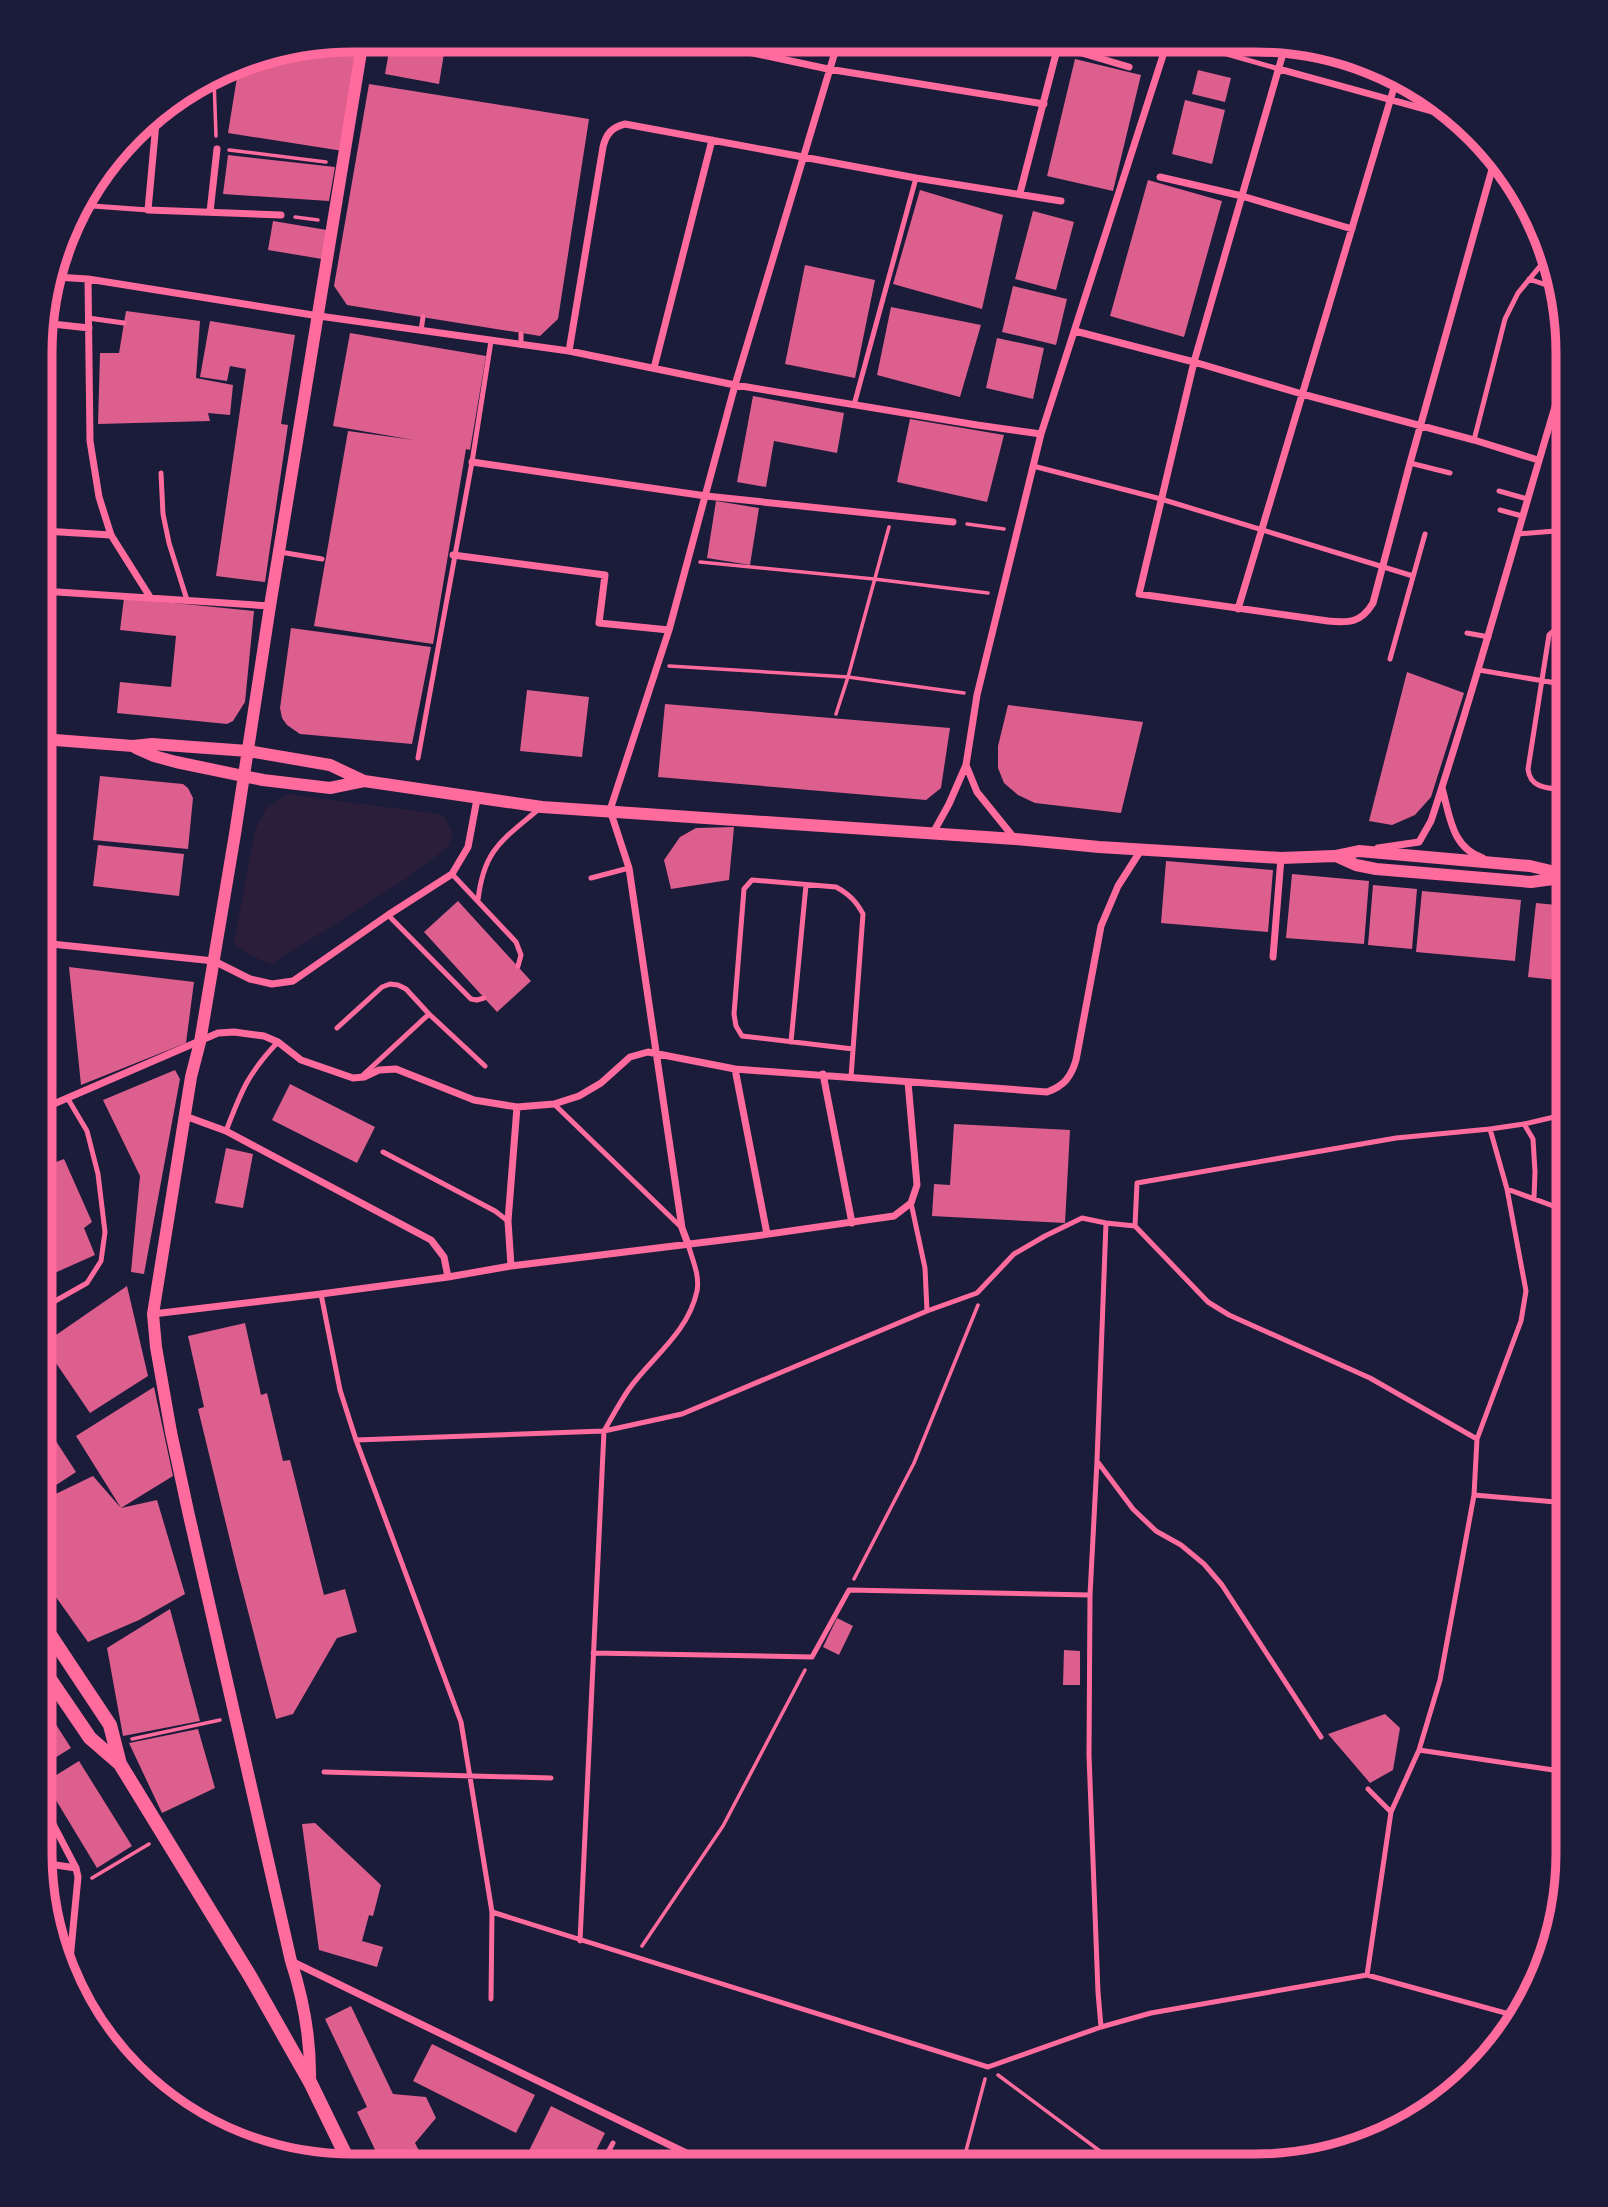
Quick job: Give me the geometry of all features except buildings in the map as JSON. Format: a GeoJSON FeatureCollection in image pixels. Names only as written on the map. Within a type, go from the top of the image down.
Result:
{"type":"FeatureCollection","features":[{"type":"Feature","properties":{"kind":"main road"},"geometry":{"type":"LineString","coordinates":[[52,1638],[110,1725],[120,1764]]}},
{"type":"Feature","properties":{"kind":"main road"},"geometry":{"type":"LineString","coordinates":[[52,1682],[90,1738],[120,1764],[250,1976],[310,2082],[345,2155]]}},
{"type":"Feature","properties":{"kind":"street"},"geometry":{"type":"LineString","coordinates":[[310,2082],[311,2050],[302,1996],[291,1961],[171,1432],[153,1314],[191,1077],[214,961],[361,52]]}},
{"type":"Feature","properties":{"kind":"street"},"geometry":{"type":"LineString","coordinates":[[748,52],[828,69],[1044,104]]}},
{"type":"Feature","properties":{"kind":"street"},"geometry":{"type":"LineString","coordinates":[[688,1244],[682,1228],[629,868],[610,810],[669,630],[735,385],[834,52]]}},
{"type":"Feature","properties":{"kind":"street"},"geometry":{"type":"LineString","coordinates":[[1020,194],[1057,52]]}},
{"type":"Feature","properties":{"kind":"street"},"geometry":{"type":"LineString","coordinates":[[1084,52],[1129,66]]}},
{"type":"Feature","properties":{"kind":"street"},"geometry":{"type":"LineString","coordinates":[[933,833],[966,765],[977,695],[1041,434],[1164,52]]}},
{"type":"Feature","properties":{"kind":"street"},"geometry":{"type":"LineString","coordinates":[[1283,54],[1194,362],[1139,594],[1328,621],[1356,620],[1366,615],[1373,603],[1492,169]]}},
{"type":"Feature","properties":{"kind":"street"},"geometry":{"type":"LineString","coordinates":[[1279,69],[1433,112]]}},
{"type":"Feature","properties":{"kind":"street"},"geometry":{"type":"LineString","coordinates":[[1238,609],[1394,87]]}},
{"type":"Feature","properties":{"kind":"street"},"geometry":{"type":"LineString","coordinates":[[569,351],[603,147],[612,129],[625,124],[916,178],[1062,201]]}},
{"type":"Feature","properties":{"kind":"street"},"geometry":{"type":"LineString","coordinates":[[156,126],[148,210],[281,215]]}},
{"type":"Feature","properties":{"kind":"street"},"geometry":{"type":"LineString","coordinates":[[654,368],[712,140]]}},
{"type":"Feature","properties":{"kind":"street"},"geometry":{"type":"LineString","coordinates":[[209,212],[217,149]]}},
{"type":"Feature","properties":{"kind":"street"},"geometry":{"type":"LineString","coordinates":[[1160,177],[1242,196],[1352,229]]}},
{"type":"Feature","properties":{"kind":"street"},"geometry":{"type":"LineString","coordinates":[[62,277],[88,279],[318,316],[569,351],[735,385],[1041,434]]}},
{"type":"Feature","properties":{"kind":"street"},"geometry":{"type":"LineString","coordinates":[[88,279],[90,441],[99,497],[111,535],[150,597]]}},
{"type":"Feature","properties":{"kind":"street"},"geometry":{"type":"LineString","coordinates":[[54,324],[89,328]]}},
{"type":"Feature","properties":{"kind":"street"},"geometry":{"type":"LineString","coordinates":[[1075,331],[1538,460]]}},
{"type":"Feature","properties":{"kind":"street"},"geometry":{"type":"LineString","coordinates":[[52,740],[248,751],[330,765],[364,781],[542,807],[1281,858],[1335,856],[1419,842],[1442,788],[1479,670],[1556,403]]}},
{"type":"Feature","properties":{"kind":"street"},"geometry":{"type":"LineString","coordinates":[[472,462],[706,496],[953,522]]}},
{"type":"Feature","properties":{"kind":"street"},"geometry":{"type":"LineString","coordinates":[[52,532],[111,535]]}},
{"type":"Feature","properties":{"kind":"street"},"geometry":{"type":"LineString","coordinates":[[453,555],[605,575],[599,623],[669,630]]}},
{"type":"Feature","properties":{"kind":"street"},"geometry":{"type":"LineString","coordinates":[[52,592],[270,606]]}},
{"type":"Feature","properties":{"kind":"street"},"geometry":{"type":"LineString","coordinates":[[133,746],[165,759],[244,776],[330,788],[364,781]]}},
{"type":"Feature","properties":{"kind":"street"},"geometry":{"type":"LineString","coordinates":[[966,765],[977,792],[1015,839]]}},
{"type":"Feature","properties":{"kind":"street"},"geometry":{"type":"LineString","coordinates":[[1442,788],[1458,842],[1471,854],[1503,863]]}},
{"type":"Feature","properties":{"kind":"street"},"geometry":{"type":"LineString","coordinates":[[52,944],[214,961],[250,979],[272,984],[293,981],[452,874],[468,847],[477,799]]}},
{"type":"Feature","properties":{"kind":"street"},"geometry":{"type":"LineString","coordinates":[[52,1105],[218,1033],[234,1032],[264,1036],[278,1042],[301,1060],[340,1074],[359,1078],[379,1070],[396,1069],[474,1100],[517,1107],[554,1104],[579,1096],[601,1083],[636,1055],[648,1052],[735,1069],[1047,1092],[1057,1088],[1073,1072],[1101,926],[1118,886],[1141,850]]}},
{"type":"Feature","properties":{"kind":"street"},"geometry":{"type":"LineString","coordinates":[[1359,851],[1540,867],[1556,872]]}},
{"type":"Feature","properties":{"kind":"street"},"geometry":{"type":"LineString","coordinates":[[1335,856],[1356,865],[1376,869],[1531,882],[1556,879]]}},
{"type":"Feature","properties":{"kind":"street"},"geometry":{"type":"LineString","coordinates":[[1273,957],[1281,858]]}},
{"type":"Feature","properties":{"kind":"street"},"geometry":{"type":"LineString","coordinates":[[735,1069],[767,1234]]}},
{"type":"Feature","properties":{"kind":"street"},"geometry":{"type":"LineString","coordinates":[[823,1074],[852,1223]]}},
{"type":"Feature","properties":{"kind":"street"},"geometry":{"type":"LineString","coordinates":[[153,1314],[321,1294],[511,1266],[894,1216],[911,1203],[917,1185],[908,1082]]}},
{"type":"Feature","properties":{"kind":"street"},"geometry":{"type":"LineString","coordinates":[[511,1266],[509,1222],[517,1107]]}},
{"type":"Feature","properties":{"kind":"street"},"geometry":{"type":"LineString","coordinates":[[185,1116],[226,1131],[431,1240],[444,1257],[448,1277]]}},
{"type":"Feature","properties":{"kind":"street"},"geometry":{"type":"LineString","coordinates":[[52,1823],[76,1868],[78,1886],[68,1951]]}},
{"type":"Feature","properties":{"kind":"street"},"geometry":{"type":"LineString","coordinates":[[53,1865],[76,1868]]}},
{"type":"Feature","properties":{"kind":"street"},"geometry":{"type":"LineString","coordinates":[[291,1961],[685,2155]]}},
{"type":"Feature","properties":{"kind":"lane"},"geometry":{"type":"LineString","coordinates":[[1220,52],[1279,69]]}},
{"type":"Feature","properties":{"kind":"lane"},"geometry":{"type":"LineString","coordinates":[[854,405],[916,178]]}},
{"type":"Feature","properties":{"kind":"lane"},"geometry":{"type":"LineString","coordinates":[[91,206],[148,210]]}},
{"type":"Feature","properties":{"kind":"lane"},"geometry":{"type":"LineString","coordinates":[[1474,440],[1505,319],[1518,293],[1542,263]]}},
{"type":"Feature","properties":{"kind":"lane"},"geometry":{"type":"LineString","coordinates":[[1528,279],[1548,286]]}},
{"type":"Feature","properties":{"kind":"lane"},"geometry":{"type":"LineString","coordinates":[[421,331],[423,317]]}},
{"type":"Feature","properties":{"kind":"lane"},"geometry":{"type":"LineString","coordinates":[[88,318],[124,323]]}},
{"type":"Feature","properties":{"kind":"lane"},"geometry":{"type":"LineString","coordinates":[[521,334],[521,345]]}},
{"type":"Feature","properties":{"kind":"lane"},"geometry":{"type":"LineString","coordinates":[[418,758],[472,462],[491,341]]}},
{"type":"Feature","properties":{"kind":"lane"},"geometry":{"type":"LineString","coordinates":[[1410,463],[1450,473]]}},
{"type":"Feature","properties":{"kind":"lane"},"geometry":{"type":"LineString","coordinates":[[1033,466],[1161,499],[1413,576]]}},
{"type":"Feature","properties":{"kind":"lane"},"geometry":{"type":"LineString","coordinates":[[161,473],[163,514],[187,600]]}},
{"type":"Feature","properties":{"kind":"lane"},"geometry":{"type":"LineString","coordinates":[[1499,491],[1527,499]]}},
{"type":"Feature","properties":{"kind":"lane"},"geometry":{"type":"LineString","coordinates":[[1500,510],[1522,516]]}},
{"type":"Feature","properties":{"kind":"lane"},"geometry":{"type":"LineString","coordinates":[[1517,534],[1556,531]]}},
{"type":"Feature","properties":{"kind":"lane"},"geometry":{"type":"LineString","coordinates":[[1390,659],[1425,534]]}},
{"type":"Feature","properties":{"kind":"lane"},"geometry":{"type":"LineString","coordinates":[[280,552],[322,559]]}},
{"type":"Feature","properties":{"kind":"lane"},"geometry":{"type":"LineString","coordinates":[[1556,629],[1549,635],[1529,775],[1531,780],[1541,786],[1556,788]]}},
{"type":"Feature","properties":{"kind":"lane"},"geometry":{"type":"LineString","coordinates":[[1467,633],[1489,637]]}},
{"type":"Feature","properties":{"kind":"lane"},"geometry":{"type":"LineString","coordinates":[[1479,670],[1556,683]]}},
{"type":"Feature","properties":{"kind":"lane"},"geometry":{"type":"LineString","coordinates":[[478,900],[480,878],[496,846],[542,807]]}},
{"type":"Feature","properties":{"kind":"lane"},"geometry":{"type":"LineString","coordinates":[[591,878],[629,868]]}},
{"type":"Feature","properties":{"kind":"lane"},"geometry":{"type":"LineString","coordinates":[[452,874],[520,948],[521,960],[518,966]]}},
{"type":"Feature","properties":{"kind":"lane"},"geometry":{"type":"LineString","coordinates":[[852,1077],[863,914],[848,893],[836,887],[752,880],[744,889],[734,1014],[736,1026],[742,1036],[853,1049]]}},
{"type":"Feature","properties":{"kind":"lane"},"geometry":{"type":"LineString","coordinates":[[791,1042],[806,884]]}},
{"type":"Feature","properties":{"kind":"lane"},"geometry":{"type":"LineString","coordinates":[[388,915],[471,999],[484,999]]}},
{"type":"Feature","properties":{"kind":"lane"},"geometry":{"type":"LineString","coordinates":[[337,1028],[382,987],[398,985],[406,989],[485,1066]]}},
{"type":"Feature","properties":{"kind":"lane"},"geometry":{"type":"LineString","coordinates":[[359,1078],[429,1014]]}},
{"type":"Feature","properties":{"kind":"lane"},"geometry":{"type":"LineString","coordinates":[[226,1131],[244,1084],[253,1069],[278,1042]]}},
{"type":"Feature","properties":{"kind":"lane"},"geometry":{"type":"LineString","coordinates":[[52,1303],[87,1283],[101,1261],[105,1232],[98,1174],[88,1131],[68,1099]]}},
{"type":"Feature","properties":{"kind":"lane"},"geometry":{"type":"LineString","coordinates":[[554,1104],[682,1228]]}},
{"type":"Feature","properties":{"kind":"lane"},"geometry":{"type":"LineString","coordinates":[[1135,1226],[1137,1183],[1396,1138],[1490,1129],[1556,1117]]}},
{"type":"Feature","properties":{"kind":"lane"},"geometry":{"type":"LineString","coordinates":[[1524,1124],[1533,1139],[1534,1198]]}},
{"type":"Feature","properties":{"kind":"lane"},"geometry":{"type":"LineString","coordinates":[[1367,1975],[1391,1812],[1419,1750],[1440,1679],[1474,1495],[1477,1439],[1521,1321],[1526,1292],[1507,1189],[1490,1129]]}},
{"type":"Feature","properties":{"kind":"lane"},"geometry":{"type":"LineString","coordinates":[[383,1152],[495,1211],[509,1222]]}},
{"type":"Feature","properties":{"kind":"lane"},"geometry":{"type":"LineString","coordinates":[[1507,1189],[1556,1207]]}},
{"type":"Feature","properties":{"kind":"lane"},"geometry":{"type":"LineString","coordinates":[[911,1203],[925,1268],[928,1311]]}},
{"type":"Feature","properties":{"kind":"lane"},"geometry":{"type":"LineString","coordinates":[[356,1440],[604,1431],[682,1414],[977,1293],[1014,1254],[1082,1219],[1135,1226],[1208,1302],[1218,1309],[1370,1378],[1477,1439]]}},
{"type":"Feature","properties":{"kind":"lane"},"geometry":{"type":"LineString","coordinates":[[1101,2027],[1089,1755],[1090,1595],[1106,1223]]}},
{"type":"Feature","properties":{"kind":"lane"},"geometry":{"type":"LineString","coordinates":[[580,1941],[604,1431],[630,1387],[668,1346],[687,1316],[697,1290],[696,1270],[688,1244]]}},
{"type":"Feature","properties":{"kind":"lane"},"geometry":{"type":"LineString","coordinates":[[321,1294],[340,1390],[356,1440],[461,1722],[492,1912],[491,1999]]}},
{"type":"Feature","properties":{"kind":"lane"},"geometry":{"type":"LineString","coordinates":[[1097,1461],[1133,1509],[1156,1531],[1181,1545],[1204,1564],[1222,1585],[1321,1737]]}},
{"type":"Feature","properties":{"kind":"lane"},"geometry":{"type":"LineString","coordinates":[[1474,1495],[1556,1502]]}},
{"type":"Feature","properties":{"kind":"lane"},"geometry":{"type":"LineString","coordinates":[[593,1653],[812,1657],[849,1590],[1090,1595]]}},
{"type":"Feature","properties":{"kind":"lane"},"geometry":{"type":"LineString","coordinates":[[1419,1750],[1556,1770]]}},
{"type":"Feature","properties":{"kind":"lane"},"geometry":{"type":"LineString","coordinates":[[324,1772],[551,1778]]}},
{"type":"Feature","properties":{"kind":"lane"},"geometry":{"type":"LineString","coordinates":[[1368,1789],[1391,1812]]}},
{"type":"Feature","properties":{"kind":"lane"},"geometry":{"type":"LineString","coordinates":[[492,1912],[988,2067],[1101,2027],[1151,2013],[1367,1975],[1509,2014]]}},
{"type":"Feature","properties":{"kind":"lane"},"geometry":{"type":"LineString","coordinates":[[606,2155],[613,2143]]}},
{"type":"Feature","properties":{"kind":"path"},"geometry":{"type":"LineString","coordinates":[[214,87],[217,149],[341,164]]}},
{"type":"Feature","properties":{"kind":"path"},"geometry":{"type":"LineString","coordinates":[[281,215],[334,222]]}},
{"type":"Feature","properties":{"kind":"path"},"geometry":{"type":"LineString","coordinates":[[836,714],[892,515]]}},
{"type":"Feature","properties":{"kind":"path"},"geometry":{"type":"LineString","coordinates":[[953,522],[1017,531]]}},
{"type":"Feature","properties":{"kind":"path"},"geometry":{"type":"LineString","coordinates":[[687,561],[874,579],[1001,595]]}},
{"type":"Feature","properties":{"kind":"path"},"geometry":{"type":"LineString","coordinates":[[657,666],[848,677],[977,695]]}},
{"type":"Feature","properties":{"kind":"path"},"geometry":{"type":"LineString","coordinates":[[849,1590],[914,1463],[987,1284]]}},
{"type":"Feature","properties":{"kind":"path"},"geometry":{"type":"LineString","coordinates":[[635,1956],[723,1826],[812,1657]]}},
{"type":"Feature","properties":{"kind":"path"},"geometry":{"type":"LineString","coordinates":[[115,1742],[236,1717]]}},
{"type":"Feature","properties":{"kind":"path"},"geometry":{"type":"LineString","coordinates":[[78,1886],[163,1835]]}},
{"type":"Feature","properties":{"kind":"path"},"geometry":{"type":"LineString","coordinates":[[965,2155],[988,2067],[1105,2155]]}},
{"type":"Feature","properties":{"kind":"shaded area"},"geometry":{"type":"Polygon","coordinates":[[[287,794],[439,814],[445,818],[452,837],[447,848],[404,880],[272,964],[249,955],[234,943],[255,830],[266,809],[287,794]]]}}]}
